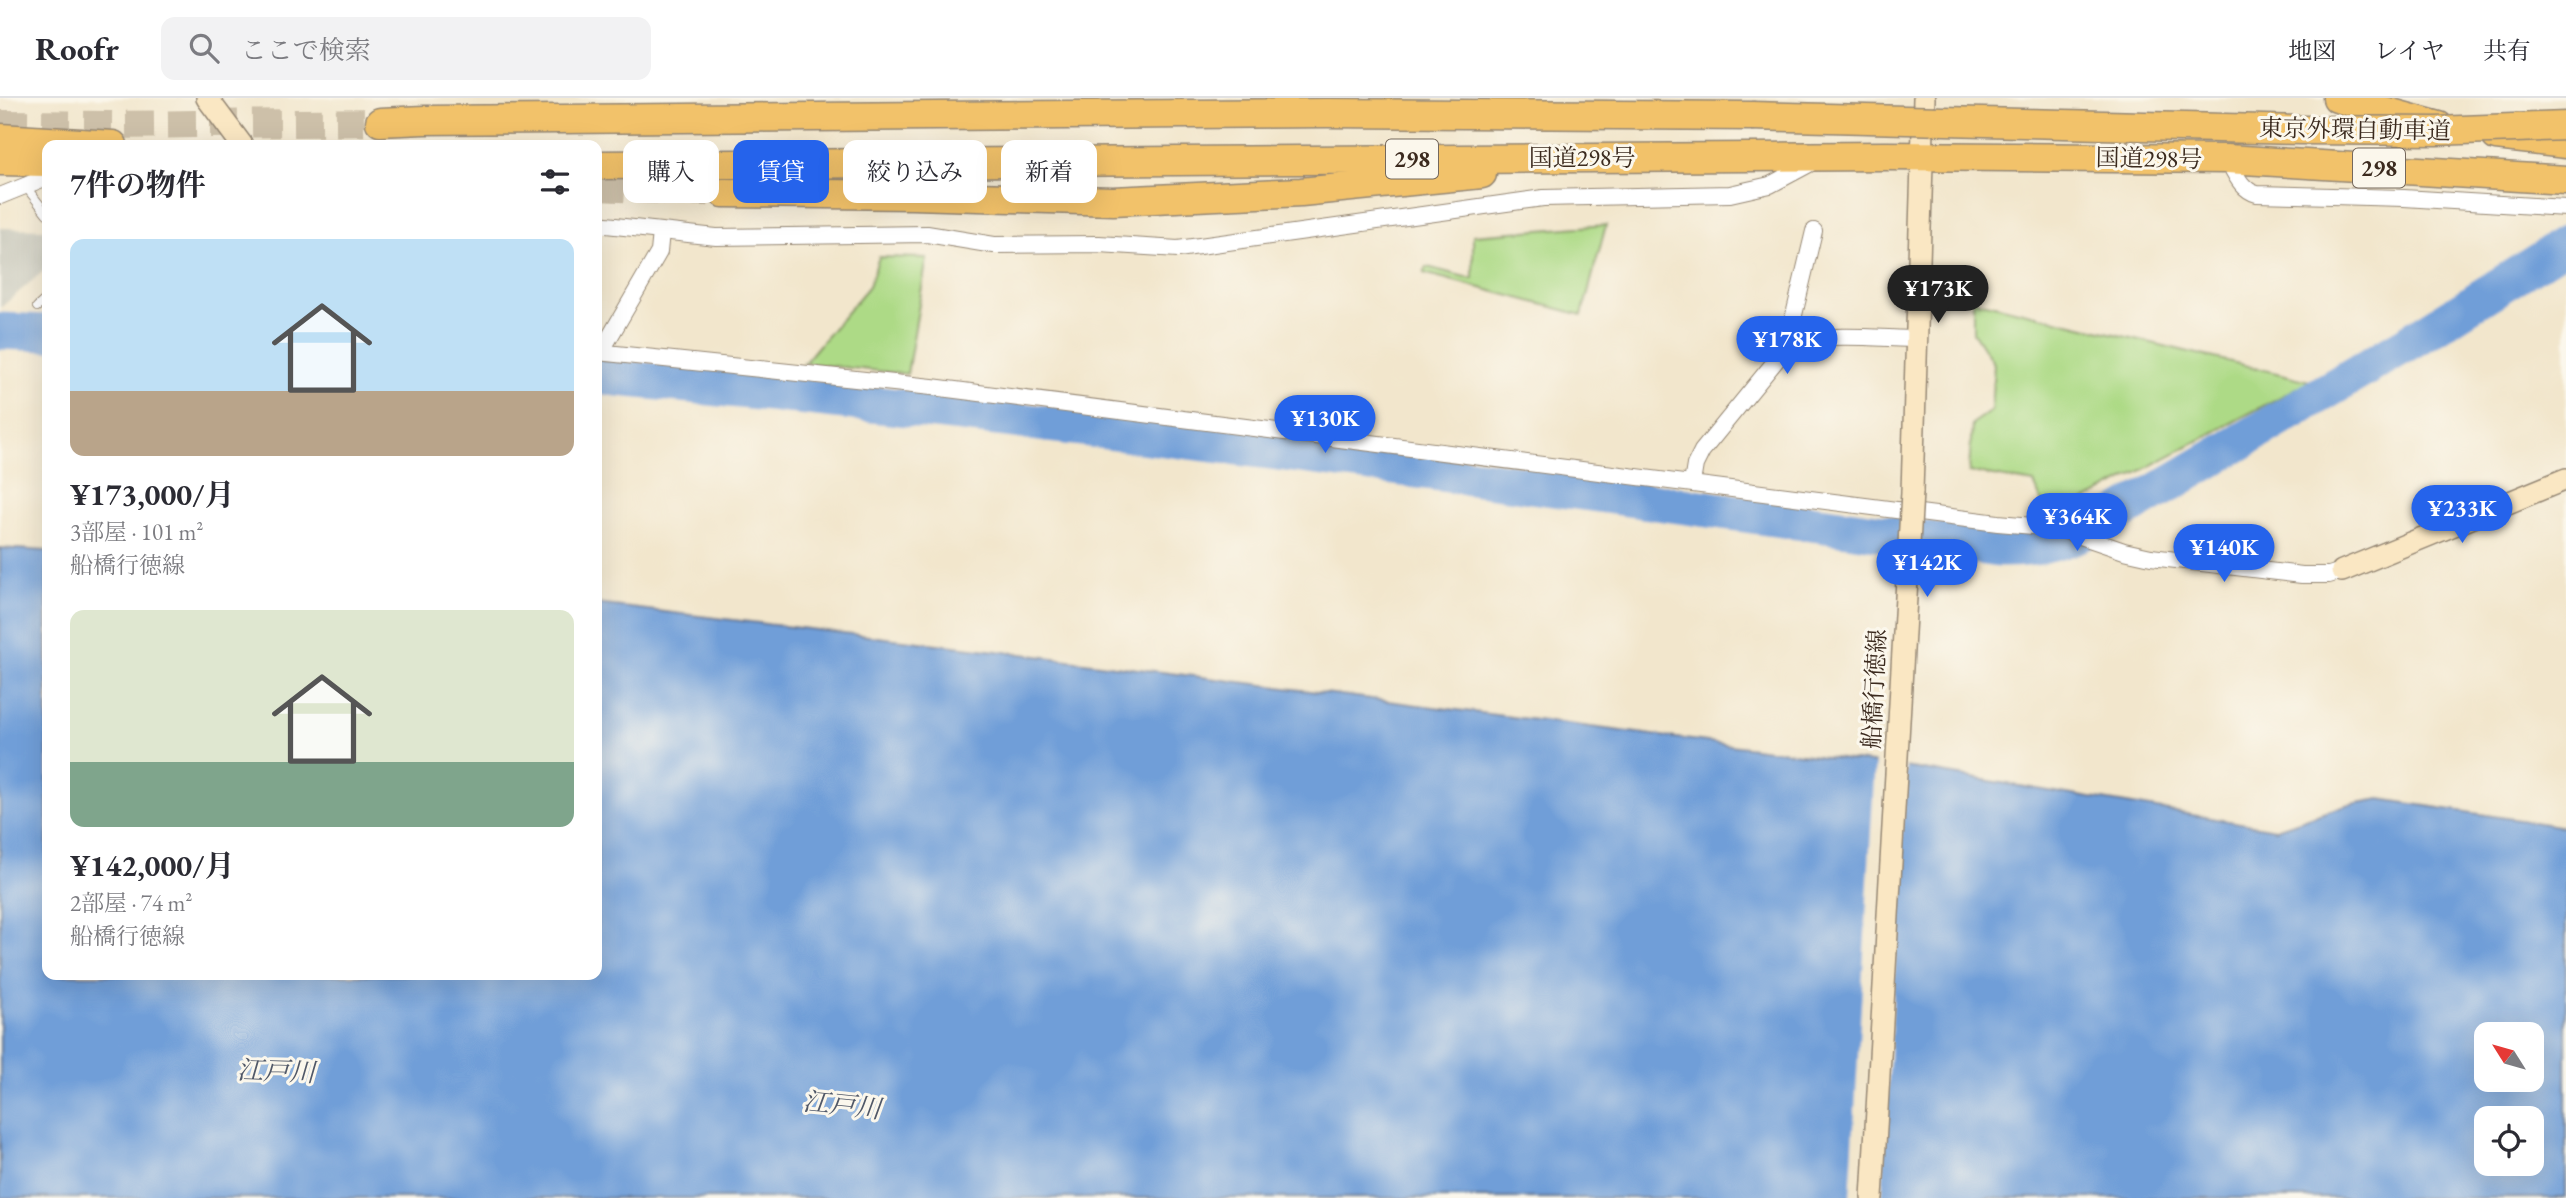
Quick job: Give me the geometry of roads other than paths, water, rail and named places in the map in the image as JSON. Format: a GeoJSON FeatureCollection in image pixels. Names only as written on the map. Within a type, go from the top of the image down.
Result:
{"type":"FeatureCollection","features":[{"type":"Feature","properties":{"kind":"highway","name":"298"},"geometry":{"type":"LineString","coordinates":[[2337,98],[2459,130],[2566,144]]}},
{"type":"Feature","properties":{"kind":"highway","name":"東京外環自動車道"},"geometry":{"type":"LineString","coordinates":[[380,122],[1327,113],[1752,116],[2382,131],[2566,126]]}},
{"type":"Feature","properties":{"kind":"highway"},"geometry":{"type":"LineString","coordinates":[[0,138],[42,141]]}},
{"type":"Feature","properties":{"kind":"highway","name":"国道298号"},"geometry":{"type":"LineString","coordinates":[[602,166],[1923,156],[2227,159],[2566,180]]}},
{"type":"Feature","properties":{"kind":"highway"},"geometry":{"type":"LineString","coordinates":[[723,193],[1113,201],[1301,192],[1603,158]]}},
{"type":"Feature","properties":{"kind":"highway"},"geometry":{"type":"LineString","coordinates":[[0,161],[42,162]]}},
{"type":"Feature","properties":{"kind":"main road"},"geometry":{"type":"LineString","coordinates":[[207,98],[238,140]]}},
{"type":"Feature","properties":{"kind":"main road","name":"船橋行徳線"},"geometry":{"type":"LineString","coordinates":[[1872,1198],[1912,492],[1924,98]]}},
{"type":"Feature","properties":{"kind":"main road"},"geometry":{"type":"LineString","coordinates":[[2342,571],[2566,479]]}},
{"type":"Feature","properties":{"kind":"street"},"geometry":{"type":"LineString","coordinates":[[602,225],[716,237],[927,234],[995,245],[1099,244],[1190,248],[1543,198],[1730,194],[1770,185],[1828,156]]}},
{"type":"Feature","properties":{"kind":"street"},"geometry":{"type":"LineString","coordinates":[[2227,159],[2249,192],[2258,194],[2482,202],[2566,208]]}},
{"type":"Feature","properties":{"kind":"street"},"geometry":{"type":"LineString","coordinates":[[0,197],[42,179]]}},
{"type":"Feature","properties":{"kind":"street"},"geometry":{"type":"LineString","coordinates":[[1794,347],[1794,315],[1814,231]]}},
{"type":"Feature","properties":{"kind":"street"},"geometry":{"type":"LineString","coordinates":[[602,347],[659,252],[661,232]]}},
{"type":"Feature","properties":{"kind":"street"},"geometry":{"type":"LineString","coordinates":[[1692,482],[1695,465],[1702,451],[1778,358],[1794,347],[1807,341],[1825,338],[1917,339]]}},
{"type":"Feature","properties":{"kind":"street"},"geometry":{"type":"LineString","coordinates":[[602,352],[932,387],[1998,523],[2057,528],[2124,551],[2290,574],[2316,576],[2342,571]]}},
{"type":"Feature","properties":{"kind":"lane"},"geometry":{"type":"LineString","coordinates":[[26,187],[42,208]]}},
{"type":"Feature","properties":{"kind":"lane"},"geometry":{"type":"LineString","coordinates":[[37,307],[42,303]]}},
{"type":"Feature","properties":{"kind":"water","name":"江戸川"},"geometry":{"type":"Polygon","coordinates":[[[0,548],[42,551],[42,980],[602,980],[602,605],[1014,653],[1918,769],[2276,829],[2346,805],[2380,799],[2566,827],[2566,1198],[0,1198],[0,548]]]}},
{"type":"Feature","properties":{"kind":"waterway"},"geometry":{"type":"LineString","coordinates":[[602,376],[1123,433],[2013,549],[2052,543],[2102,524],[2418,337],[2566,244]]}},
{"type":"Feature","properties":{"kind":"waterway"},"geometry":{"type":"LineString","coordinates":[[0,331],[42,333]]}},
{"type":"Feature","properties":{"kind":"tunnel"},"geometry":{"type":"LineString","coordinates":[[0,124],[380,122]]}},
{"type":"Feature","properties":{"kind":"tunnel"},"geometry":{"type":"LineString","coordinates":[[602,187],[723,193]]}}]}
